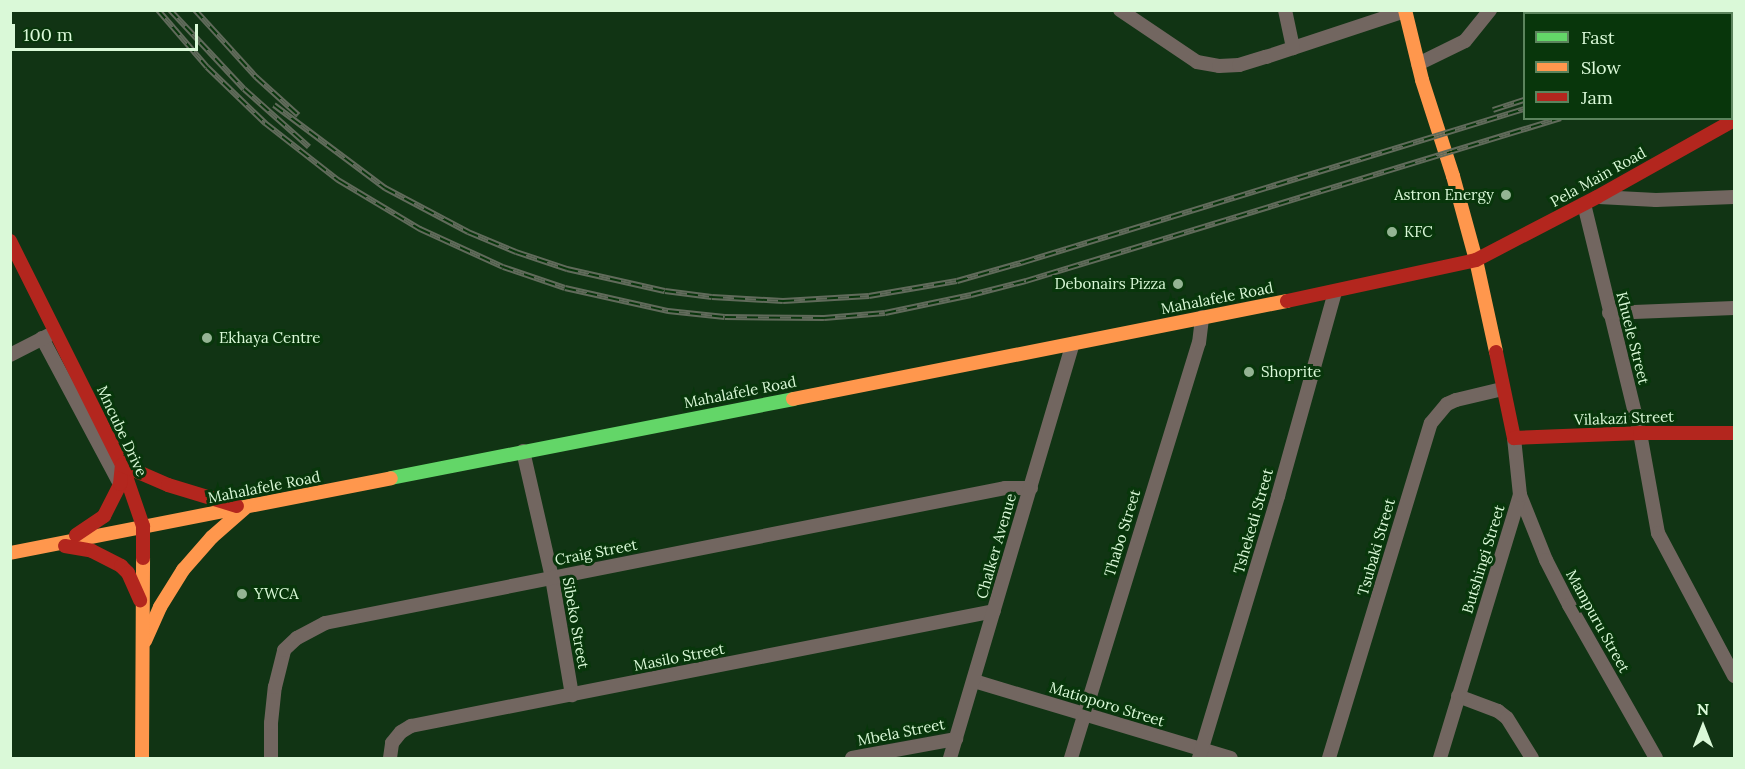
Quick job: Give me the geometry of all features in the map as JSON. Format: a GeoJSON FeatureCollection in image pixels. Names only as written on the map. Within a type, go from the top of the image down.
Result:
{"type":"FeatureCollection","features":[{"type":"Feature","properties":{"kind":"main road","name":"Butshingi Street"},"geometry":{"type":"LineString","coordinates":[[1405,11],[1422,80],[1453,176],[1476,260],[1514,438]]}},
{"type":"Feature","properties":{"kind":"main road","name":"Pela Main Road"},"geometry":{"type":"LineString","coordinates":[[1476,260],[1590,201],[1734,120]]}},
{"type":"Feature","properties":{"kind":"main road","name":"Mncube Drive"},"geometry":{"type":"LineString","coordinates":[[10,241],[122,465],[143,526],[142,759]]}},
{"type":"Feature","properties":{"kind":"main road","name":"Mahalafele Road"},"geometry":{"type":"LineString","coordinates":[[10,553],[1335,292],[1476,260]]}},
{"type":"Feature","properties":{"kind":"main road","name":"Vilakazi Street"},"geometry":{"type":"LineString","coordinates":[[1514,438],[1640,433],[1734,433]]}},
{"type":"Feature","properties":{"kind":"main road"},"geometry":{"type":"LineString","coordinates":[[56,544],[88,529],[104,516],[120,484],[122,465],[207,499],[245,508]]}},
{"type":"Feature","properties":{"kind":"main road"},"geometry":{"type":"LineString","coordinates":[[142,648],[160,607],[183,570],[212,537],[245,508]]}},
{"type":"Feature","properties":{"kind":"main road"},"geometry":{"type":"LineString","coordinates":[[56,544],[92,551],[111,558],[128,573],[142,606]]}},
{"type":"Feature","properties":{"kind":"street"},"geometry":{"type":"LineString","coordinates":[[1120,10],[1197,62],[1219,66],[1239,65],[1405,11]]}},
{"type":"Feature","properties":{"kind":"street"},"geometry":{"type":"LineString","coordinates":[[1285,10],[1293,48]]}},
{"type":"Feature","properties":{"kind":"street"},"geometry":{"type":"LineString","coordinates":[[1418,64],[1465,41],[1490,10]]}},
{"type":"Feature","properties":{"kind":"street"},"geometry":{"type":"LineString","coordinates":[[1590,201],[1734,197]]}},
{"type":"Feature","properties":{"kind":"street","name":"Khuele Street"},"geometry":{"type":"LineString","coordinates":[[1590,201],[1610,314],[1640,433],[1661,541],[1734,676]]}},
{"type":"Feature","properties":{"kind":"street","name":"Tshekedi Street"},"geometry":{"type":"LineString","coordinates":[[1201,754],[1278,496],[1335,292]]}},
{"type":"Feature","properties":{"kind":"street"},"geometry":{"type":"LineString","coordinates":[[1610,314],[1734,308]]}},
{"type":"Feature","properties":{"kind":"street","name":"Thabo Street"},"geometry":{"type":"LineString","coordinates":[[1071,759],[1083,713],[1199,343],[1202,317]]}},
{"type":"Feature","properties":{"kind":"street"},"geometry":{"type":"LineString","coordinates":[[10,355],[56,331]]}},
{"type":"Feature","properties":{"kind":"street"},"geometry":{"type":"LineString","coordinates":[[42,338],[120,484]]}},
{"type":"Feature","properties":{"kind":"street","name":"Chalker Avenue"},"geometry":{"type":"LineString","coordinates":[[950,759],[1073,344]]}},
{"type":"Feature","properties":{"kind":"street","name":"Tsubaki Street"},"geometry":{"type":"LineString","coordinates":[[1329,759],[1359,668],[1431,423],[1439,412],[1456,400],[1502,389]]}},
{"type":"Feature","properties":{"kind":"street","name":"Butshingi Street"},"geometry":{"type":"LineString","coordinates":[[1440,759],[1520,495],[1514,438]]}},
{"type":"Feature","properties":{"kind":"street","name":"Sibeko Street"},"geometry":{"type":"LineString","coordinates":[[523,451],[552,578],[572,695]]}},
{"type":"Feature","properties":{"kind":"street","name":"Craig Street"},"geometry":{"type":"LineString","coordinates":[[271,759],[271,723],[284,650],[297,638],[325,623],[1005,488],[1031,488]]}},
{"type":"Feature","properties":{"kind":"street","name":"Mampuru Street"},"geometry":{"type":"LineString","coordinates":[[1520,495],[1546,560],[1569,605],[1656,759]]}},
{"type":"Feature","properties":{"kind":"street","name":"Masilo Street"},"geometry":{"type":"LineString","coordinates":[[390,759],[393,743],[401,732],[411,726],[994,610]]}},
{"type":"Feature","properties":{"kind":"street","name":"Matioporo Street"},"geometry":{"type":"LineString","coordinates":[[974,681],[1083,713],[1201,754],[1231,759]]}},
{"type":"Feature","properties":{"kind":"street"},"geometry":{"type":"LineString","coordinates":[[1458,696],[1498,711],[1507,718],[1532,759]]}},
{"type":"Feature","properties":{"kind":"street","name":"Mbela Street"},"geometry":{"type":"LineString","coordinates":[[852,759],[956,739]]}},
{"type":"Feature","properties":{"kind":"railway"},"geometry":{"type":"LineString","coordinates":[[158,10],[207,67],[265,123],[338,180],[420,229],[503,267],[565,288],[668,311],[725,317],[824,318],[885,313],[971,295],[1026,281],[1554,120]]}},
{"type":"Feature","properties":{"kind":"railway"},"geometry":{"type":"LineString","coordinates":[[170,10],[244,89],[309,147]]}},
{"type":"Feature","properties":{"kind":"railway"},"geometry":{"type":"LineString","coordinates":[[195,10],[256,77],[298,115]]}},
{"type":"Feature","properties":{"kind":"railway"},"geometry":{"type":"LineString","coordinates":[[1493,110],[1523,100]]}},
{"type":"Feature","properties":{"kind":"railway"},"geometry":{"type":"LineString","coordinates":[[274,105],[385,188],[468,232],[516,252],[567,269],[665,291],[712,297],[783,301],[869,296],[957,281],[1523,109]]}},
{"type":"Feature","properties":{"kind":"traffic: fast"},"geometry":{"type":"LineString","coordinates":[[391,478],[793,399]]}},
{"type":"Feature","properties":{"kind":"traffic: slow"},"geometry":{"type":"LineString","coordinates":[[1405,10],[1422,80],[1453,176],[1476,260],[1496,352]]}},
{"type":"Feature","properties":{"kind":"traffic: slow"},"geometry":{"type":"LineString","coordinates":[[793,399],[1287,301]]}},
{"type":"Feature","properties":{"kind":"traffic: slow"},"geometry":{"type":"LineString","coordinates":[[10,553],[391,478]]}},
{"type":"Feature","properties":{"kind":"traffic: slow"},"geometry":{"type":"LineString","coordinates":[[145,641],[160,607],[183,570],[212,537],[245,508]]}},
{"type":"Feature","properties":{"kind":"traffic: slow"},"geometry":{"type":"LineString","coordinates":[[142,758],[143,558]]}},
{"type":"Feature","properties":{"kind":"traffic: jam"},"geometry":{"type":"LineString","coordinates":[[1287,301],[1476,260],[1597,197],[1734,120]]}},
{"type":"Feature","properties":{"kind":"traffic: jam"},"geometry":{"type":"LineString","coordinates":[[10,241],[122,465],[143,526],[143,558]]}},
{"type":"Feature","properties":{"kind":"traffic: jam"},"geometry":{"type":"LineString","coordinates":[[1496,352],[1514,438],[1640,433],[1734,433]]}},
{"type":"Feature","properties":{"kind":"traffic: jam"},"geometry":{"type":"LineString","coordinates":[[76,535],[104,516],[120,484],[122,465],[168,485],[237,506]]}},
{"type":"Feature","properties":{"kind":"traffic: jam"},"geometry":{"type":"LineString","coordinates":[[65,546],[92,551],[121,566],[128,573],[140,600]]}},
{"type":"Feature","properties":{"kind":"place","name":"Astron Energy"},"geometry":{"type":"Point","coordinates":[1506,195]}},
{"type":"Feature","properties":{"kind":"place","name":"KFC"},"geometry":{"type":"Point","coordinates":[1392,232]}},
{"type":"Feature","properties":{"kind":"place","name":"Debonairs Pizza"},"geometry":{"type":"Point","coordinates":[1178,284]}},
{"type":"Feature","properties":{"kind":"place","name":"Ekhaya Centre"},"geometry":{"type":"Point","coordinates":[207,338]}},
{"type":"Feature","properties":{"kind":"place","name":"Shoprite"},"geometry":{"type":"Point","coordinates":[1249,372]}},
{"type":"Feature","properties":{"kind":"place","name":"YWCA"},"geometry":{"type":"Point","coordinates":[242,594]}}]}
